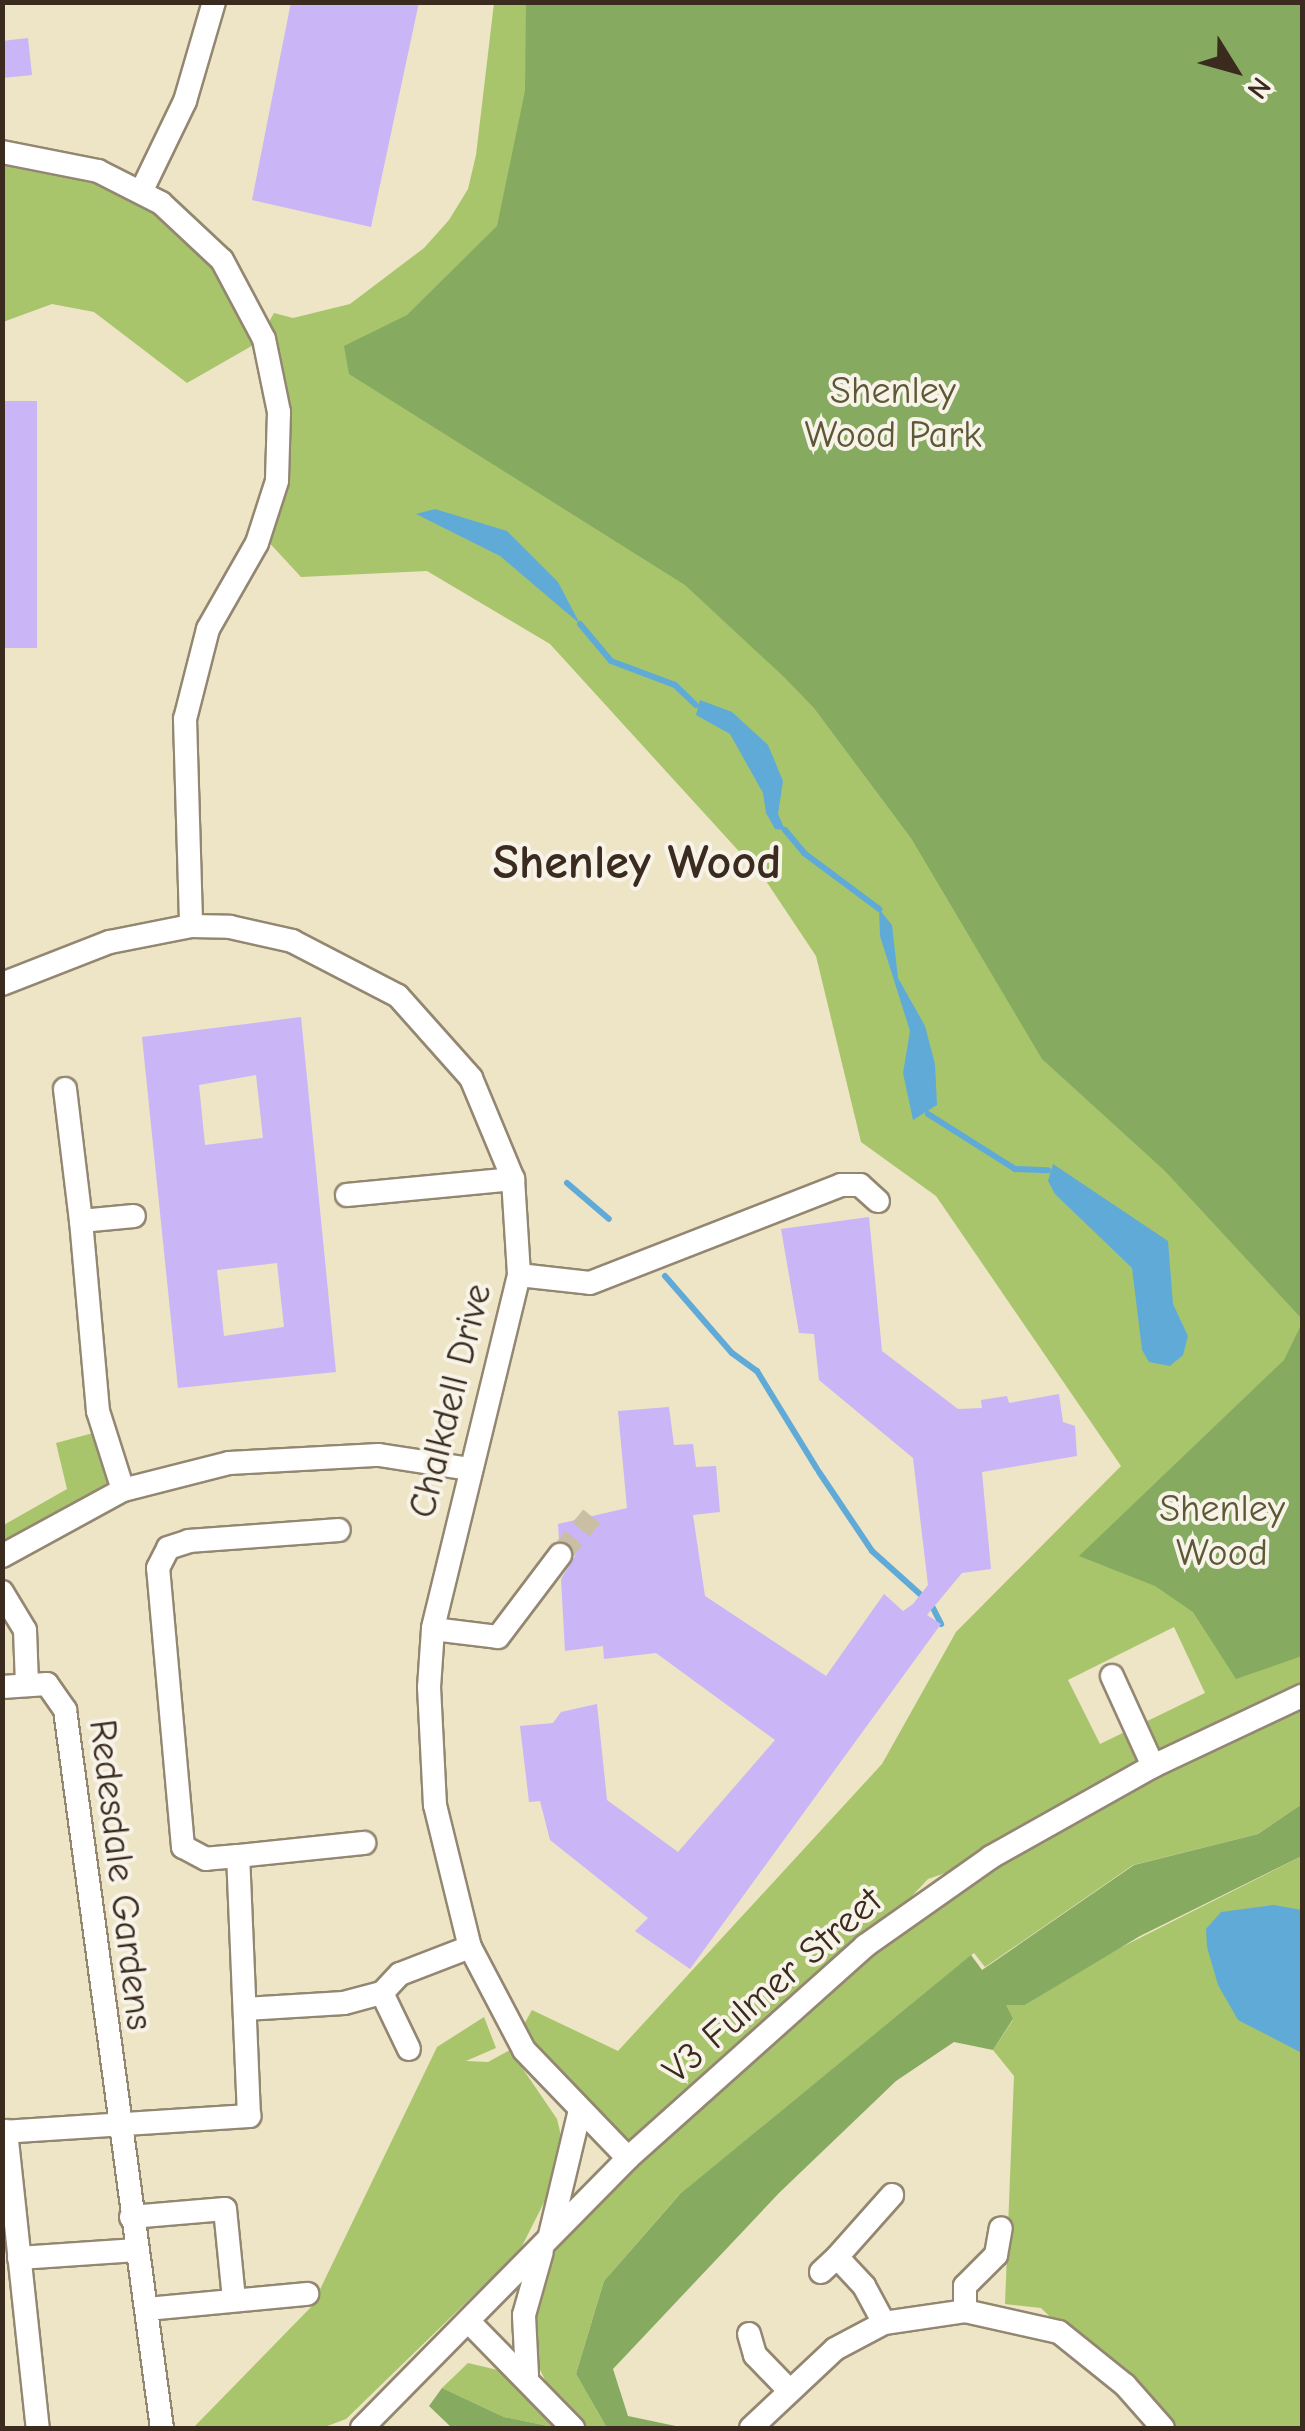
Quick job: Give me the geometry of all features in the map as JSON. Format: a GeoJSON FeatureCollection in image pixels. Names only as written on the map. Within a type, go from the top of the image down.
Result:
{"type":"FeatureCollection","features":[{"type":"Feature","properties":{"kind":"street"},"geometry":{"type":"LineString","coordinates":[[142,190],[185,101],[214,2]]}},
{"type":"Feature","properties":{"kind":"street"},"geometry":{"type":"LineString","coordinates":[[2,152],[98,172],[142,190],[222,260],[257,316],[279,412],[277,481],[257,544],[208,629],[185,718],[192,926]]}},
{"type":"Feature","properties":{"kind":"street","name":"Chalkdell Drive"},"geometry":{"type":"LineString","coordinates":[[2,984],[110,942],[192,926],[292,941],[398,996],[471,1078],[514,1180],[519,1276],[433,1629],[428,1687],[436,1805],[470,1947],[524,2050],[579,2114],[628,2158]]}},
{"type":"Feature","properties":{"kind":"street"},"geometry":{"type":"LineString","coordinates":[[65,1089],[98,1411],[123,1490]]}},
{"type":"Feature","properties":{"kind":"street"},"geometry":{"type":"LineString","coordinates":[[347,1195],[514,1180]]}},
{"type":"Feature","properties":{"kind":"street"},"geometry":{"type":"LineString","coordinates":[[519,1276],[590,1283],[840,1186],[860,1185],[878,1200]]}},
{"type":"Feature","properties":{"kind":"street"},"geometry":{"type":"LineString","coordinates":[[81,1221],[134,1216]]}},
{"type":"Feature","properties":{"kind":"street"},"geometry":{"type":"LineString","coordinates":[[2,1556],[123,1490],[229,1463],[290,1456],[379,1455],[469,1469]]}},
{"type":"Feature","properties":{"kind":"street"},"geometry":{"type":"LineString","coordinates":[[339,1530],[189,1541],[168,1548],[158,1568],[182,1847],[206,1859],[364,1843]]}},
{"type":"Feature","properties":{"kind":"street"},"geometry":{"type":"LineString","coordinates":[[433,1629],[498,1638],[560,1555]]}},
{"type":"Feature","properties":{"kind":"street"},"geometry":{"type":"LineString","coordinates":[[2,1592],[26,1630],[27,1685],[2,1687]]}},
{"type":"Feature","properties":{"kind":"street"},"geometry":{"type":"LineString","coordinates":[[1112,1676],[1153,1766]]}},
{"type":"Feature","properties":{"kind":"street","name":"Redesdale Gardens"},"geometry":{"type":"LineString","coordinates":[[27,1685],[47,1684],[65,1710],[117,2125]]}},
{"type":"Feature","properties":{"kind":"street","name":"V3 Fulmer Street"},"geometry":{"type":"LineString","coordinates":[[362,2428],[471,2324],[628,2158],[865,1946],[991,1857],[1153,1766],[1302,1696]]}},
{"type":"Feature","properties":{"kind":"street"},"geometry":{"type":"LineString","coordinates":[[38,2428],[19,2258],[8,2212],[4,2132],[250,2116],[238,1856]]}},
{"type":"Feature","properties":{"kind":"street"},"geometry":{"type":"LineString","coordinates":[[245,2010],[344,2003],[382,1992],[400,1974],[470,1947]]}},
{"type":"Feature","properties":{"kind":"street"},"geometry":{"type":"LineString","coordinates":[[382,1992],[409,2049]]}},
{"type":"Feature","properties":{"kind":"street"},"geometry":{"type":"LineString","coordinates":[[527,2375],[524,2315],[546,2246],[579,2114]]}},
{"type":"Feature","properties":{"kind":"street"},"geometry":{"type":"LineString","coordinates":[[117,2125],[162,2428]]}},
{"type":"Feature","properties":{"kind":"street"},"geometry":{"type":"LineString","coordinates":[[884,2323],[864,2286],[829,2265],[892,2196]]}},
{"type":"Feature","properties":{"kind":"street"},"geometry":{"type":"LineString","coordinates":[[131,2217],[225,2209],[234,2299]]}},
{"type":"Feature","properties":{"kind":"street"},"geometry":{"type":"LineString","coordinates":[[964,2311],[965,2286],[996,2256],[1002,2228]]}},
{"type":"Feature","properties":{"kind":"street"},"geometry":{"type":"LineString","coordinates":[[19,2258],[136,2250]]}},
{"type":"Feature","properties":{"kind":"street"},"geometry":{"type":"LineString","coordinates":[[147,2309],[307,2294]]}},
{"type":"Feature","properties":{"kind":"street"},"geometry":{"type":"LineString","coordinates":[[751,2428],[788,2389],[835,2349],[884,2323],[964,2311],[1059,2332],[1124,2385],[1163,2428]]}},
{"type":"Feature","properties":{"kind":"street"},"geometry":{"type":"LineString","coordinates":[[471,2324],[527,2375],[573,2428]]}},
{"type":"Feature","properties":{"kind":"street"},"geometry":{"type":"LineString","coordinates":[[749,2351],[788,2389]]}},
{"type":"Feature","properties":{"kind":"green space","name":"Shenley Wood Park"},"geometry":{"type":"Polygon","coordinates":[[[494,3],[1302,3],[1302,1696],[991,1857],[928,1879],[868,1943],[1135,1786],[1302,1709],[1302,1804],[1258,1834],[1133,1865],[985,1967],[974,1953],[678,2196],[604,2281],[576,2374],[607,2428],[568,2428],[534,2357],[524,2315],[543,2248],[628,2158],[517,2037],[532,2010],[618,2051],[882,1764],[956,1632],[1121,1466],[936,1196],[861,1142],[816,956],[766,881],[550,644],[427,571],[301,577],[264,537],[270,320],[274,313],[293,318],[350,304],[424,248],[449,220],[468,189],[476,155],[494,3]],[[1174,1627],[1068,1680],[1100,1744],[1205,1693],[1174,1627]]]}},
{"type":"Feature","properties":{"kind":"green space","name":"Shenley Wood"},"geometry":{"type":"Polygon","coordinates":[[[526,3],[1302,3],[1302,1319],[1165,1171],[1042,1059],[911,838],[814,708],[784,677],[685,585],[349,374],[344,346],[407,315],[497,226],[525,91],[526,3]]]}},
{"type":"Feature","properties":{"kind":"green space"},"geometry":{"type":"Polygon","coordinates":[[[3,151],[98,171],[189,225],[264,339],[187,383],[94,312],[52,304],[3,322],[3,151]]]}},
{"type":"Feature","properties":{"kind":"green space","name":"Shenley Wood"},"geometry":{"type":"Polygon","coordinates":[[[1302,1323],[1302,1656],[1236,1679],[1193,1612],[1155,1586],[1079,1556],[1284,1360],[1302,1323]]]}},
{"type":"Feature","properties":{"kind":"green space"},"geometry":{"type":"Polygon","coordinates":[[[97,1432],[117,1493],[3,1556],[2,1526],[67,1489],[56,1443],[97,1432]]]}},
{"type":"Feature","properties":{"kind":"green space"},"geometry":{"type":"Polygon","coordinates":[[[1302,1804],[1302,1856],[1140,1936],[1025,2005],[1006,2005],[1013,2019],[993,2050],[954,2042],[896,2081],[779,2193],[613,2369],[628,2416],[685,2428],[607,2428],[576,2374],[604,2281],[680,2194],[971,1955],[982,1970],[1134,1865],[1258,1834],[1302,1804]]]}},
{"type":"Feature","properties":{"kind":"green space"},"geometry":{"type":"Polygon","coordinates":[[[1302,1856],[1302,2428],[1163,2428],[1041,2308],[1005,2304],[1014,2076],[993,2050],[1013,2020],[1005,2005],[1025,2005],[1106,1955],[1302,1856]]]}},
{"type":"Feature","properties":{"kind":"green space"},"geometry":{"type":"Polygon","coordinates":[[[484,2017],[496,2048],[466,2061],[488,2062],[510,2050],[557,2119],[562,2140],[562,2167],[520,2250],[346,2419],[322,2428],[193,2428],[312,2306],[437,2047],[484,2017]]]}},
{"type":"Feature","properties":{"kind":"green space"},"geometry":{"type":"Polygon","coordinates":[[[468,2363],[506,2372],[568,2428],[504,2417],[442,2388],[468,2363]]]}},
{"type":"Feature","properties":{"kind":"green space"},"geometry":{"type":"Polygon","coordinates":[[[442,2388],[504,2417],[558,2428],[452,2428],[429,2406],[442,2388]]]}},
{"type":"Feature","properties":{"kind":"water"},"geometry":{"type":"Polygon","coordinates":[[[435,509],[507,531],[558,582],[580,624],[500,556],[416,514],[435,509]]]}},
{"type":"Feature","properties":{"kind":"water"},"geometry":{"type":"Polygon","coordinates":[[[700,700],[732,712],[768,745],[783,781],[778,814],[785,830],[775,829],[766,813],[763,793],[730,734],[696,715],[700,700]]]}},
{"type":"Feature","properties":{"kind":"water"},"geometry":{"type":"Polygon","coordinates":[[[879,909],[892,925],[898,978],[925,1026],[935,1064],[937,1105],[913,1120],[903,1073],[910,1031],[880,936],[879,909]]]}},
{"type":"Feature","properties":{"kind":"water"},"geometry":{"type":"Polygon","coordinates":[[[1053,1164],[1168,1241],[1173,1304],[1188,1336],[1183,1355],[1170,1366],[1149,1362],[1142,1350],[1132,1268],[1055,1194],[1048,1181],[1053,1164]]]}},
{"type":"Feature","properties":{"kind":"water"},"geometry":{"type":"Polygon","coordinates":[[[1274,1905],[1302,1910],[1302,2053],[1238,2020],[1218,1985],[1207,1947],[1206,1929],[1221,1912],[1274,1905]]]}},
{"type":"Feature","properties":{"kind":"building"},"geometry":{"type":"Polygon","coordinates":[[[291,2],[419,2],[371,227],[252,200],[291,2]]]}},
{"type":"Feature","properties":{"kind":"building"},"geometry":{"type":"Polygon","coordinates":[[[28,38],[32,75],[2,78],[2,41],[28,38]]]}},
{"type":"Feature","properties":{"kind":"building"},"geometry":{"type":"Polygon","coordinates":[[[2,401],[37,401],[37,648],[2,648],[2,401]]]}},
{"type":"Feature","properties":{"kind":"building"},"geometry":{"type":"Polygon","coordinates":[[[301,1017],[336,1372],[178,1388],[142,1037],[301,1017]],[[256,1075],[199,1085],[205,1145],[263,1138],[256,1075]],[[277,1263],[217,1270],[224,1336],[284,1327],[277,1263]]]}},
{"type":"Feature","properties":{"kind":"building"},"geometry":{"type":"Polygon","coordinates":[[[869,1217],[882,1351],[958,1409],[982,1408],[981,1400],[1007,1396],[1009,1403],[1059,1394],[1063,1422],[1075,1426],[1077,1456],[982,1472],[991,1569],[962,1573],[927,1615],[941,1624],[690,1969],[635,1931],[648,1918],[550,1840],[540,1801],[529,1802],[520,1726],[553,1723],[561,1712],[597,1704],[607,1800],[678,1852],[775,1740],[656,1653],[604,1659],[603,1646],[565,1651],[561,1579],[575,1556],[570,1544],[559,1540],[558,1524],[627,1508],[618,1411],[669,1407],[674,1445],[693,1444],[696,1467],[716,1466],[720,1512],[693,1515],[705,1596],[826,1676],[884,1594],[903,1611],[913,1604],[928,1585],[913,1458],[819,1380],[814,1334],[799,1333],[781,1229],[869,1217]]]}},
{"type":"Feature","properties":{"kind":"waterway"},"geometry":{"type":"LineString","coordinates":[[580,624],[611,661],[675,685],[696,705]]}},
{"type":"Feature","properties":{"kind":"waterway"},"geometry":{"type":"LineString","coordinates":[[785,830],[804,853],[879,909]]}},
{"type":"Feature","properties":{"kind":"waterway"},"geometry":{"type":"LineString","coordinates":[[928,1114],[1015,1169],[1048,1170]]}},
{"type":"Feature","properties":{"kind":"waterway"},"geometry":{"type":"LineString","coordinates":[[567,1183],[609,1219]]}},
{"type":"Feature","properties":{"kind":"waterway"},"geometry":{"type":"LineString","coordinates":[[665,1276],[732,1353],[757,1371],[817,1469]]}},
{"type":"Feature","properties":{"kind":"waterway"},"geometry":{"type":"LineString","coordinates":[[819,1472],[872,1551],[920,1594]]}},
{"type":"Feature","properties":{"kind":"waterway"},"geometry":{"type":"LineString","coordinates":[[933,1608],[941,1624]]}},
{"type":"Feature","properties":{"kind":"tunnel"},"geometry":{"type":"LineString","coordinates":[[560,1555],[592,1516]]}},
{"type":"Feature","properties":{"kind":"district","name":"Shenley Wood"},"geometry":{"type":"Point","coordinates":[637,863]}}]}
